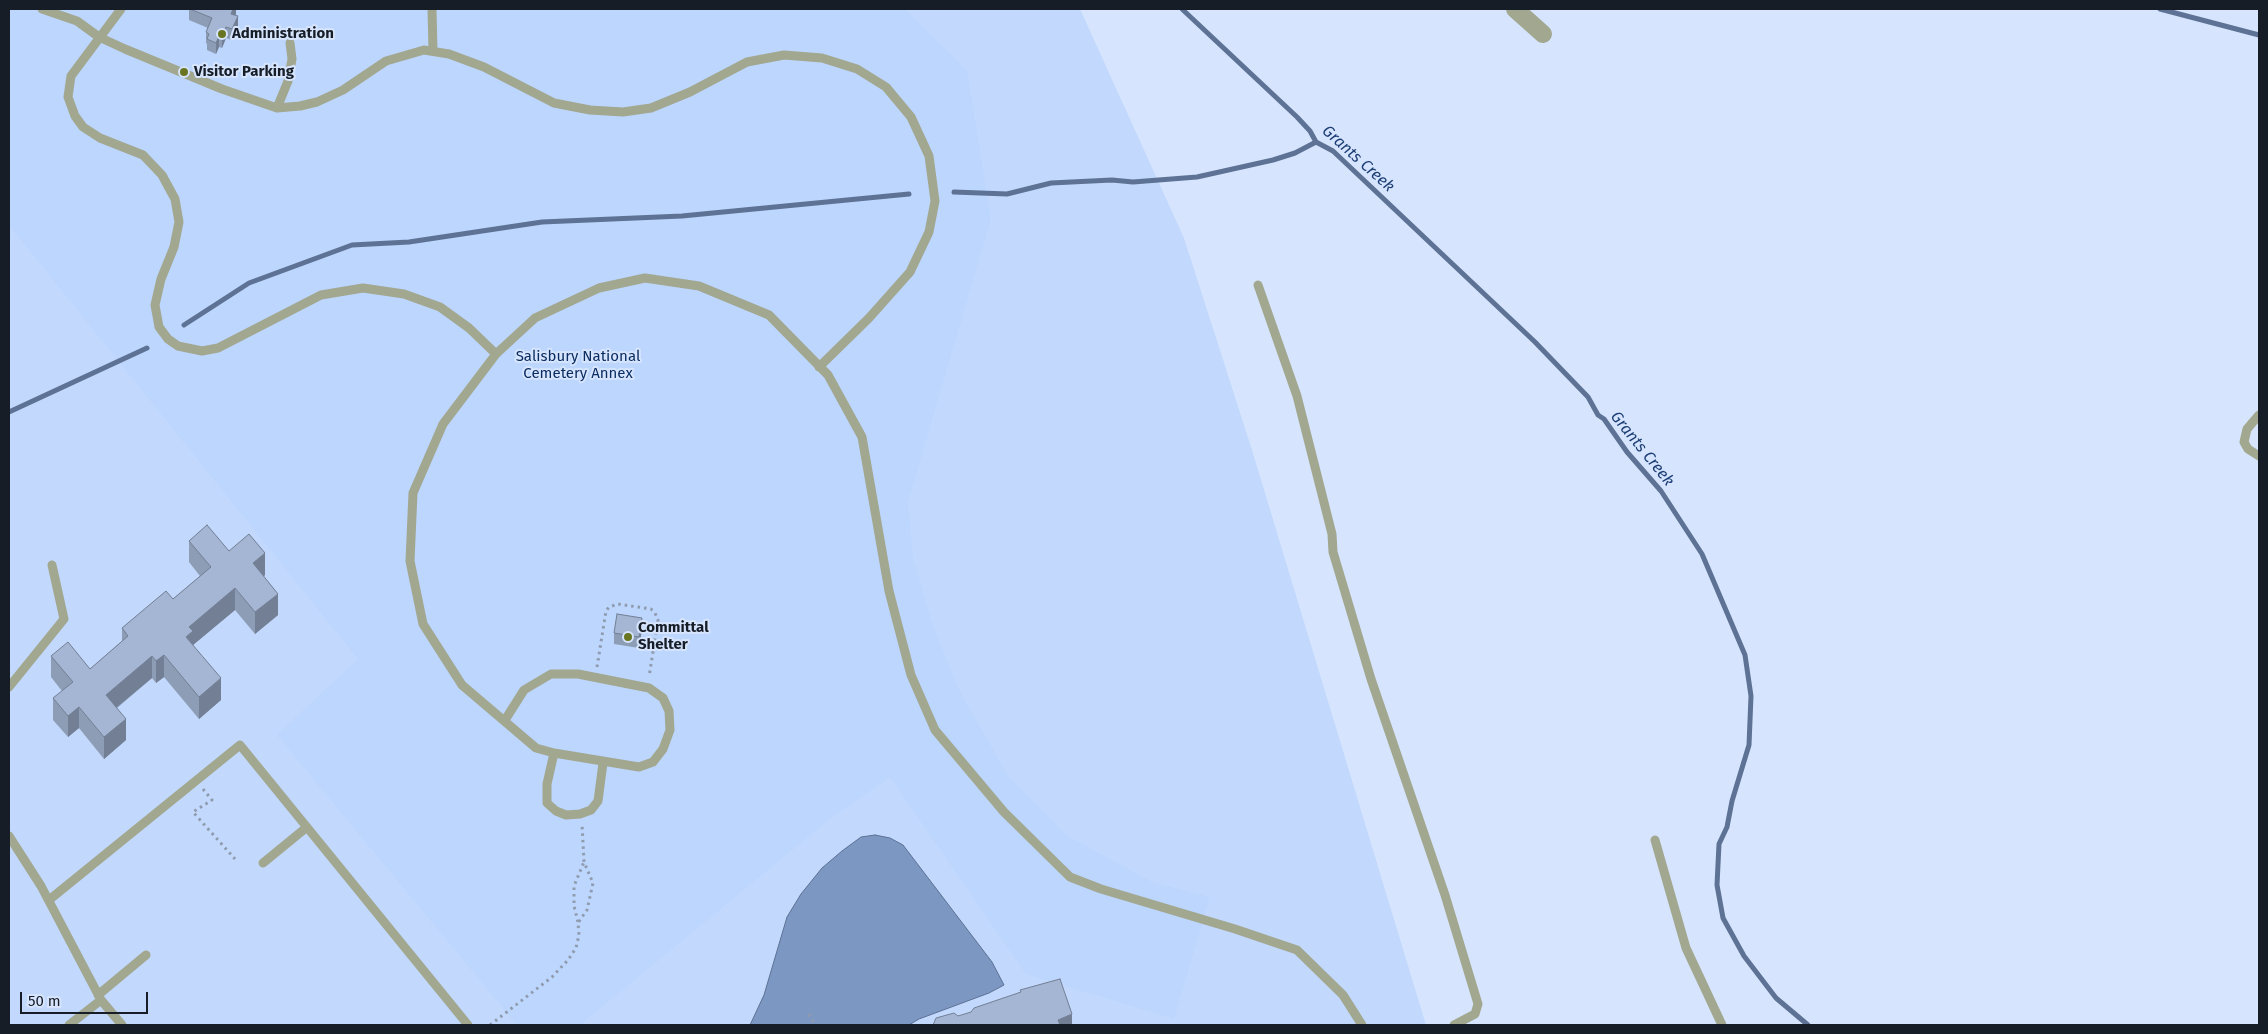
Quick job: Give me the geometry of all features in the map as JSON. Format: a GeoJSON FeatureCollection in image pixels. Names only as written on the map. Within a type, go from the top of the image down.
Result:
{"type":"FeatureCollection","features":[{"type":"Feature","properties":{"kind":"street"},"geometry":{"type":"LineString","coordinates":[[1514,9],[1543,34]]}},
{"type":"Feature","properties":{"kind":"lane"},"geometry":{"type":"LineString","coordinates":[[42,9],[77,21],[99,37],[222,89],[276,108],[317,102],[343,90],[386,61],[424,50],[449,54],[484,67],[554,102],[590,110],[623,112],[651,108],[690,92],[747,62],[784,55],[822,58],[857,69],[886,88],[911,117],[929,156],[935,202],[928,232],[910,272],[869,318],[819,367]]}},
{"type":"Feature","properties":{"kind":"lane"},"geometry":{"type":"LineString","coordinates":[[121,9],[72,76],[68,97],[83,127],[100,138],[143,155],[162,175],[175,199],[179,222],[174,247],[161,279],[155,305],[158,327],[168,339],[178,346],[202,351],[218,348],[321,296],[363,288],[404,294],[440,307],[469,328],[496,354]]}},
{"type":"Feature","properties":{"kind":"lane"},"geometry":{"type":"LineString","coordinates":[[432,9],[433,52]]}},
{"type":"Feature","properties":{"kind":"lane"},"geometry":{"type":"LineString","coordinates":[[276,108],[288,81],[292,59],[290,43]]}},
{"type":"Feature","properties":{"kind":"lane"},"geometry":{"type":"LineString","coordinates":[[505,720],[524,690],[551,674],[578,674],[647,687],[663,698],[669,711],[670,730],[663,748],[653,762],[639,767],[554,754],[536,748],[462,685],[423,624],[410,561],[412,493],[443,424],[496,354],[535,318],[600,288],[645,278],[699,286],[769,315],[828,375],[862,438],[889,591],[912,675],[934,730],[1004,812],[1070,877],[1102,889],[1235,929],[1297,950],[1344,995],[1362,1025]]}},
{"type":"Feature","properties":{"kind":"lane"},"geometry":{"type":"LineString","coordinates":[[1258,285],[1297,396],[1332,534],[1333,552],[1371,679],[1445,895],[1478,1004],[1475,1014],[1454,1025]]}},
{"type":"Feature","properties":{"kind":"lane"},"geometry":{"type":"LineString","coordinates":[[2259,415],[2246,429],[2244,442],[2248,449],[2259,456]]}},
{"type":"Feature","properties":{"kind":"lane"},"geometry":{"type":"LineString","coordinates":[[9,687],[64,619],[52,565]]}},
{"type":"Feature","properties":{"kind":"lane"},"geometry":{"type":"LineString","coordinates":[[48,900],[240,745],[468,1025]]}},
{"type":"Feature","properties":{"kind":"lane"},"geometry":{"type":"LineString","coordinates":[[554,754],[547,784],[547,803],[556,811],[566,815],[580,814],[592,810],[598,801],[603,763]]}},
{"type":"Feature","properties":{"kind":"lane"},"geometry":{"type":"LineString","coordinates":[[263,864],[307,827]]}},
{"type":"Feature","properties":{"kind":"lane"},"geometry":{"type":"LineString","coordinates":[[9,836],[48,900],[100,997],[122,1025]]}},
{"type":"Feature","properties":{"kind":"lane"},"geometry":{"type":"LineString","coordinates":[[1655,840],[1686,948],[1722,1025]]}},
{"type":"Feature","properties":{"kind":"lane"},"geometry":{"type":"LineString","coordinates":[[70,1025],[146,955]]}},
{"type":"Feature","properties":{"kind":"path"},"geometry":{"type":"LineString","coordinates":[[595,677],[606,611],[609,607],[618,604],[651,609],[658,616],[658,620],[647,687]]}},
{"type":"Feature","properties":{"kind":"path"},"geometry":{"type":"LineString","coordinates":[[196,780],[212,800],[193,812],[235,859]]}},
{"type":"Feature","properties":{"kind":"path"},"geometry":{"type":"LineString","coordinates":[[578,923],[587,910],[593,882],[584,862],[583,830],[580,814]]}},
{"type":"Feature","properties":{"kind":"path"},"geometry":{"type":"LineString","coordinates":[[490,1025],[538,988],[568,960],[576,948],[579,935],[574,906],[574,886],[584,862]]}},
{"type":"Feature","properties":{"kind":"path"},"geometry":{"type":"LineString","coordinates":[[809,1014],[815,1025]]}},
{"type":"Feature","properties":{"kind":"shaded area"},"geometry":{"type":"Polygon","coordinates":[[[9,9],[1080,9],[1184,238],[1252,450],[1426,1025],[9,1025],[9,9]]]}},
{"type":"Feature","properties":{"kind":"shaded area"},"geometry":{"type":"Polygon","coordinates":[[[875,835],[890,838],[903,845],[992,962],[1004,985],[989,993],[919,1019],[909,1025],[750,1025],[764,995],[787,917],[801,894],[822,868],[842,851],[861,837],[875,835]]]}},
{"type":"Feature","properties":{"kind":"green space","name":"Salisbury National Cemetery Annex"},"geometry":{"type":"Polygon","coordinates":[[[9,9],[904,9],[967,70],[991,219],[908,502],[913,557],[933,626],[960,692],[1008,776],[1066,835],[1152,882],[1210,897],[1174,1019],[1026,974],[890,777],[826,822],[580,1025],[517,1025],[277,735],[358,659],[9,225],[9,9]]]}},
{"type":"Feature","properties":{"kind":"building"},"geometry":{"type":"Polygon","coordinates":[[[190,9],[233,9],[231,14],[238,16],[232,29],[226,27],[222,37],[219,36],[216,43],[207,39],[209,34],[206,32],[212,18],[190,9]]]}},
{"type":"Feature","properties":{"kind":"building"},"geometry":{"type":"Polygon","coordinates":[[[207,525],[229,551],[249,534],[265,553],[253,563],[278,594],[255,612],[235,588],[189,627],[193,631],[186,637],[221,678],[199,697],[164,655],[156,661],[152,656],[106,695],[126,719],[104,737],[79,707],[68,716],[53,698],[73,682],[51,656],[68,642],[90,669],[128,636],[122,628],[166,591],[173,599],[211,567],[189,541],[207,525]]]}},
{"type":"Feature","properties":{"kind":"building"},"geometry":{"type":"Polygon","coordinates":[[[617,614],[642,618],[639,637],[614,633],[617,614]]]}},
{"type":"Feature","properties":{"kind":"building"},"geometry":{"type":"Polygon","coordinates":[[[1060,979],[1072,1014],[1058,1020],[1060,1025],[933,1025],[936,1018],[954,1013],[958,1016],[971,1012],[974,1008],[1021,992],[1020,990],[1060,979]]]}},
{"type":"Feature","properties":{"kind":"waterway","name":"Grants Creek"},"geometry":{"type":"LineString","coordinates":[[1182,9],[1297,117],[1310,131],[1316,142],[1333,151],[1535,342],[1588,397],[1598,415],[1604,419],[1627,452],[1661,491],[1702,554],[1745,655],[1751,696],[1749,745],[1732,801],[1727,827],[1719,844],[1717,885],[1723,918],[1744,956],[1776,998],[1808,1025]]}},
{"type":"Feature","properties":{"kind":"waterway"},"geometry":{"type":"LineString","coordinates":[[2160,9],[2259,35]]}},
{"type":"Feature","properties":{"kind":"waterway"},"geometry":{"type":"LineString","coordinates":[[954,192],[1007,194],[1051,183],[1112,180],[1133,182],[1197,177],[1273,160],[1295,153],[1316,142]]}},
{"type":"Feature","properties":{"kind":"waterway"},"geometry":{"type":"LineString","coordinates":[[184,325],[249,283],[352,245],[409,242],[542,222],[682,216],[909,194]]}},
{"type":"Feature","properties":{"kind":"waterway"},"geometry":{"type":"LineString","coordinates":[[9,412],[147,348]]}},
{"type":"Feature","properties":{"kind":"place","name":"Administration"},"geometry":{"type":"Point","coordinates":[222,34]}},
{"type":"Feature","properties":{"kind":"place","name":"Visitor Parking"},"geometry":{"type":"Point","coordinates":[184,72]}},
{"type":"Feature","properties":{"kind":"place","name":"Committal Shelter"},"geometry":{"type":"Point","coordinates":[628,637]}}]}
